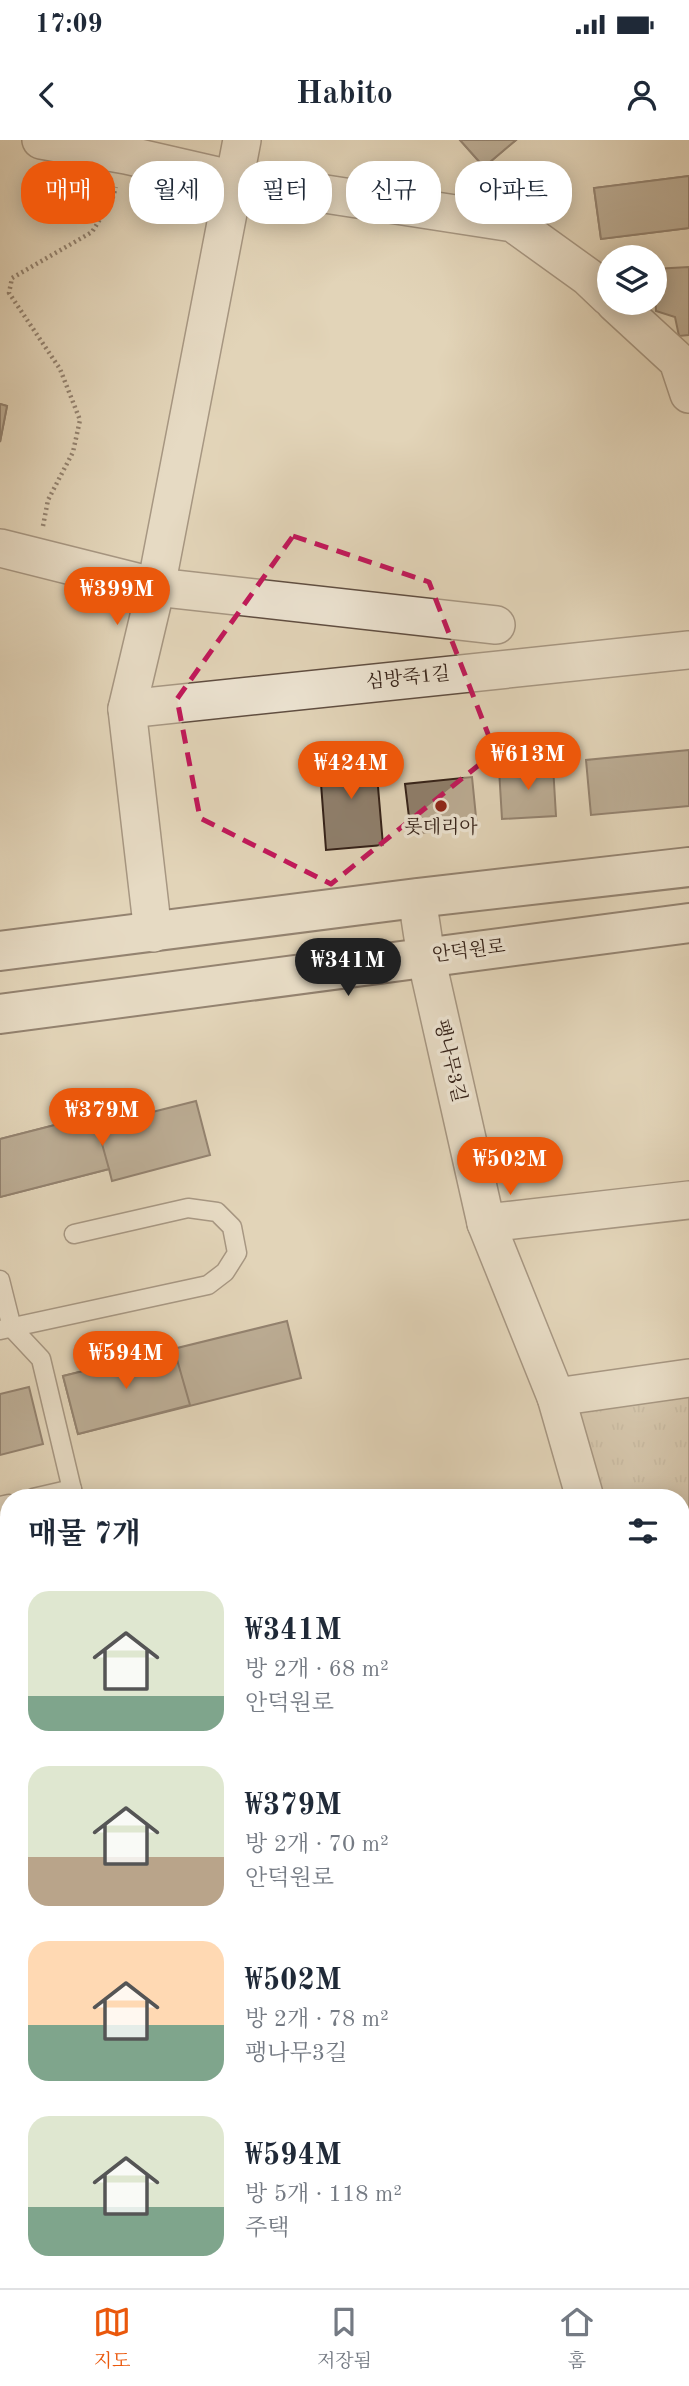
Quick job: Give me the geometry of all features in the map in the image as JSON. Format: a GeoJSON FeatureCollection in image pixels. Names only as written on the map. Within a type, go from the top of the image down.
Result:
{"type":"FeatureCollection","features":[{"type":"Feature","properties":{"kind":"street"},"geometry":{"type":"LineString","coordinates":[[41,140],[126,155],[235,180],[513,223],[597,286]]}},
{"type":"Feature","properties":{"kind":"street"},"geometry":{"type":"LineString","coordinates":[[153,933],[127,709],[156,587],[242,140]]}},
{"type":"Feature","properties":{"kind":"street"},"geometry":{"type":"LineString","coordinates":[[628,315],[678,361],[689,394]]}},
{"type":"Feature","properties":{"kind":"street"},"geometry":{"type":"LineString","coordinates":[[0,548],[156,587],[496,625]]}},
{"type":"Feature","properties":{"kind":"street","name":"심방죽1길"},"geometry":{"type":"LineString","coordinates":[[127,709],[689,650]]}},
{"type":"Feature","properties":{"kind":"street"},"geometry":{"type":"LineString","coordinates":[[0,951],[417,898],[689,867]]}},
{"type":"Feature","properties":{"kind":"street","name":"팽나무3길"},"geometry":{"type":"LineString","coordinates":[[417,898],[426,957],[486,1223],[556,1396],[582,1489]]}},
{"type":"Feature","properties":{"kind":"street","name":"안덕원로"},"geometry":{"type":"LineString","coordinates":[[0,1014],[689,923]]}},
{"type":"Feature","properties":{"kind":"street"},"geometry":{"type":"LineString","coordinates":[[486,1223],[689,1200]]}},
{"type":"Feature","properties":{"kind":"street"},"geometry":{"type":"LineString","coordinates":[[556,1396],[689,1378]]}},
{"type":"Feature","properties":{"kind":"lane"},"geometry":{"type":"LineString","coordinates":[[6,1329],[208,1284],[225,1272],[237,1253],[232,1227],[217,1212],[188,1208],[74,1234]]}},
{"type":"Feature","properties":{"kind":"lane"},"geometry":{"type":"LineString","coordinates":[[0,1280],[6,1329],[41,1359],[72,1489]]}},
{"type":"Feature","properties":{"kind":"path"},"geometry":{"type":"LineString","coordinates":[[37,557],[48,500],[73,452],[80,420],[61,369],[9,293],[12,278],[92,232],[113,200],[126,155]]}},
{"type":"Feature","properties":{"kind":"highlighted area"},"geometry":{"type":"Polygon","coordinates":[[[293,536],[429,582],[495,752],[331,884],[200,818],[177,699],[293,536]]]}},
{"type":"Feature","properties":{"kind":"green space"},"geometry":{"type":"Polygon","coordinates":[[[689,1378],[689,1489],[582,1489],[556,1397],[689,1378]]]}},
{"type":"Feature","properties":{"kind":"building"},"geometry":{"type":"Polygon","coordinates":[[[460,140],[516,140],[491,161],[479,161],[460,140]]]}},
{"type":"Feature","properties":{"kind":"building"},"geometry":{"type":"Polygon","coordinates":[[[460,140],[516,140],[491,161],[479,161],[460,140]]]}},
{"type":"Feature","properties":{"kind":"building"},"geometry":{"type":"Polygon","coordinates":[[[689,176],[689,228],[601,239],[594,188],[689,176]]]}},
{"type":"Feature","properties":{"kind":"building"},"geometry":{"type":"Polygon","coordinates":[[[689,176],[689,228],[601,239],[594,188],[689,176]]]}},
{"type":"Feature","properties":{"kind":"building"},"geometry":{"type":"Polygon","coordinates":[[[689,267],[689,335],[679,336],[675,317],[667,314],[667,268],[689,267]]]}},
{"type":"Feature","properties":{"kind":"building"},"geometry":{"type":"Polygon","coordinates":[[[0,404],[7,406],[0,442],[0,404]]]}},
{"type":"Feature","properties":{"kind":"building"},"geometry":{"type":"Polygon","coordinates":[[[0,404],[7,406],[0,442],[0,404]]]}},
{"type":"Feature","properties":{"kind":"building"},"geometry":{"type":"Polygon","coordinates":[[[689,750],[689,806],[591,815],[586,760],[689,750]]]}},
{"type":"Feature","properties":{"kind":"building"},"geometry":{"type":"Polygon","coordinates":[[[375,752],[383,845],[326,850],[319,757],[375,752]]]}},
{"type":"Feature","properties":{"kind":"building"},"geometry":{"type":"Polygon","coordinates":[[[553,766],[556,816],[502,819],[499,769],[553,766]]]}},
{"type":"Feature","properties":{"kind":"building","name":"롯데리아"},"geometry":{"type":"Polygon","coordinates":[[[472,777],[477,827],[411,834],[405,784],[472,777]]]}},
{"type":"Feature","properties":{"kind":"building"},"geometry":{"type":"Polygon","coordinates":[[[196,1101],[210,1155],[112,1181],[109,1169],[0,1197],[0,1139],[94,1115],[97,1126],[196,1101]]]}},
{"type":"Feature","properties":{"kind":"building"},"geometry":{"type":"Polygon","coordinates":[[[94,1115],[109,1169],[0,1197],[0,1139],[94,1115]]]}},
{"type":"Feature","properties":{"kind":"building"},"geometry":{"type":"Polygon","coordinates":[[[287,1321],[301,1378],[78,1434],[63,1376],[287,1321]]]}},
{"type":"Feature","properties":{"kind":"building"},"geometry":{"type":"Polygon","coordinates":[[[174,1349],[190,1405],[78,1434],[63,1376],[174,1349]]]}},
{"type":"Feature","properties":{"kind":"building"},"geometry":{"type":"Polygon","coordinates":[[[29,1387],[43,1444],[0,1455],[0,1394],[29,1387]]]}},
{"type":"Feature","properties":{"kind":"place","name":"롯데리아"},"geometry":{"type":"Point","coordinates":[441,806]}}]}
